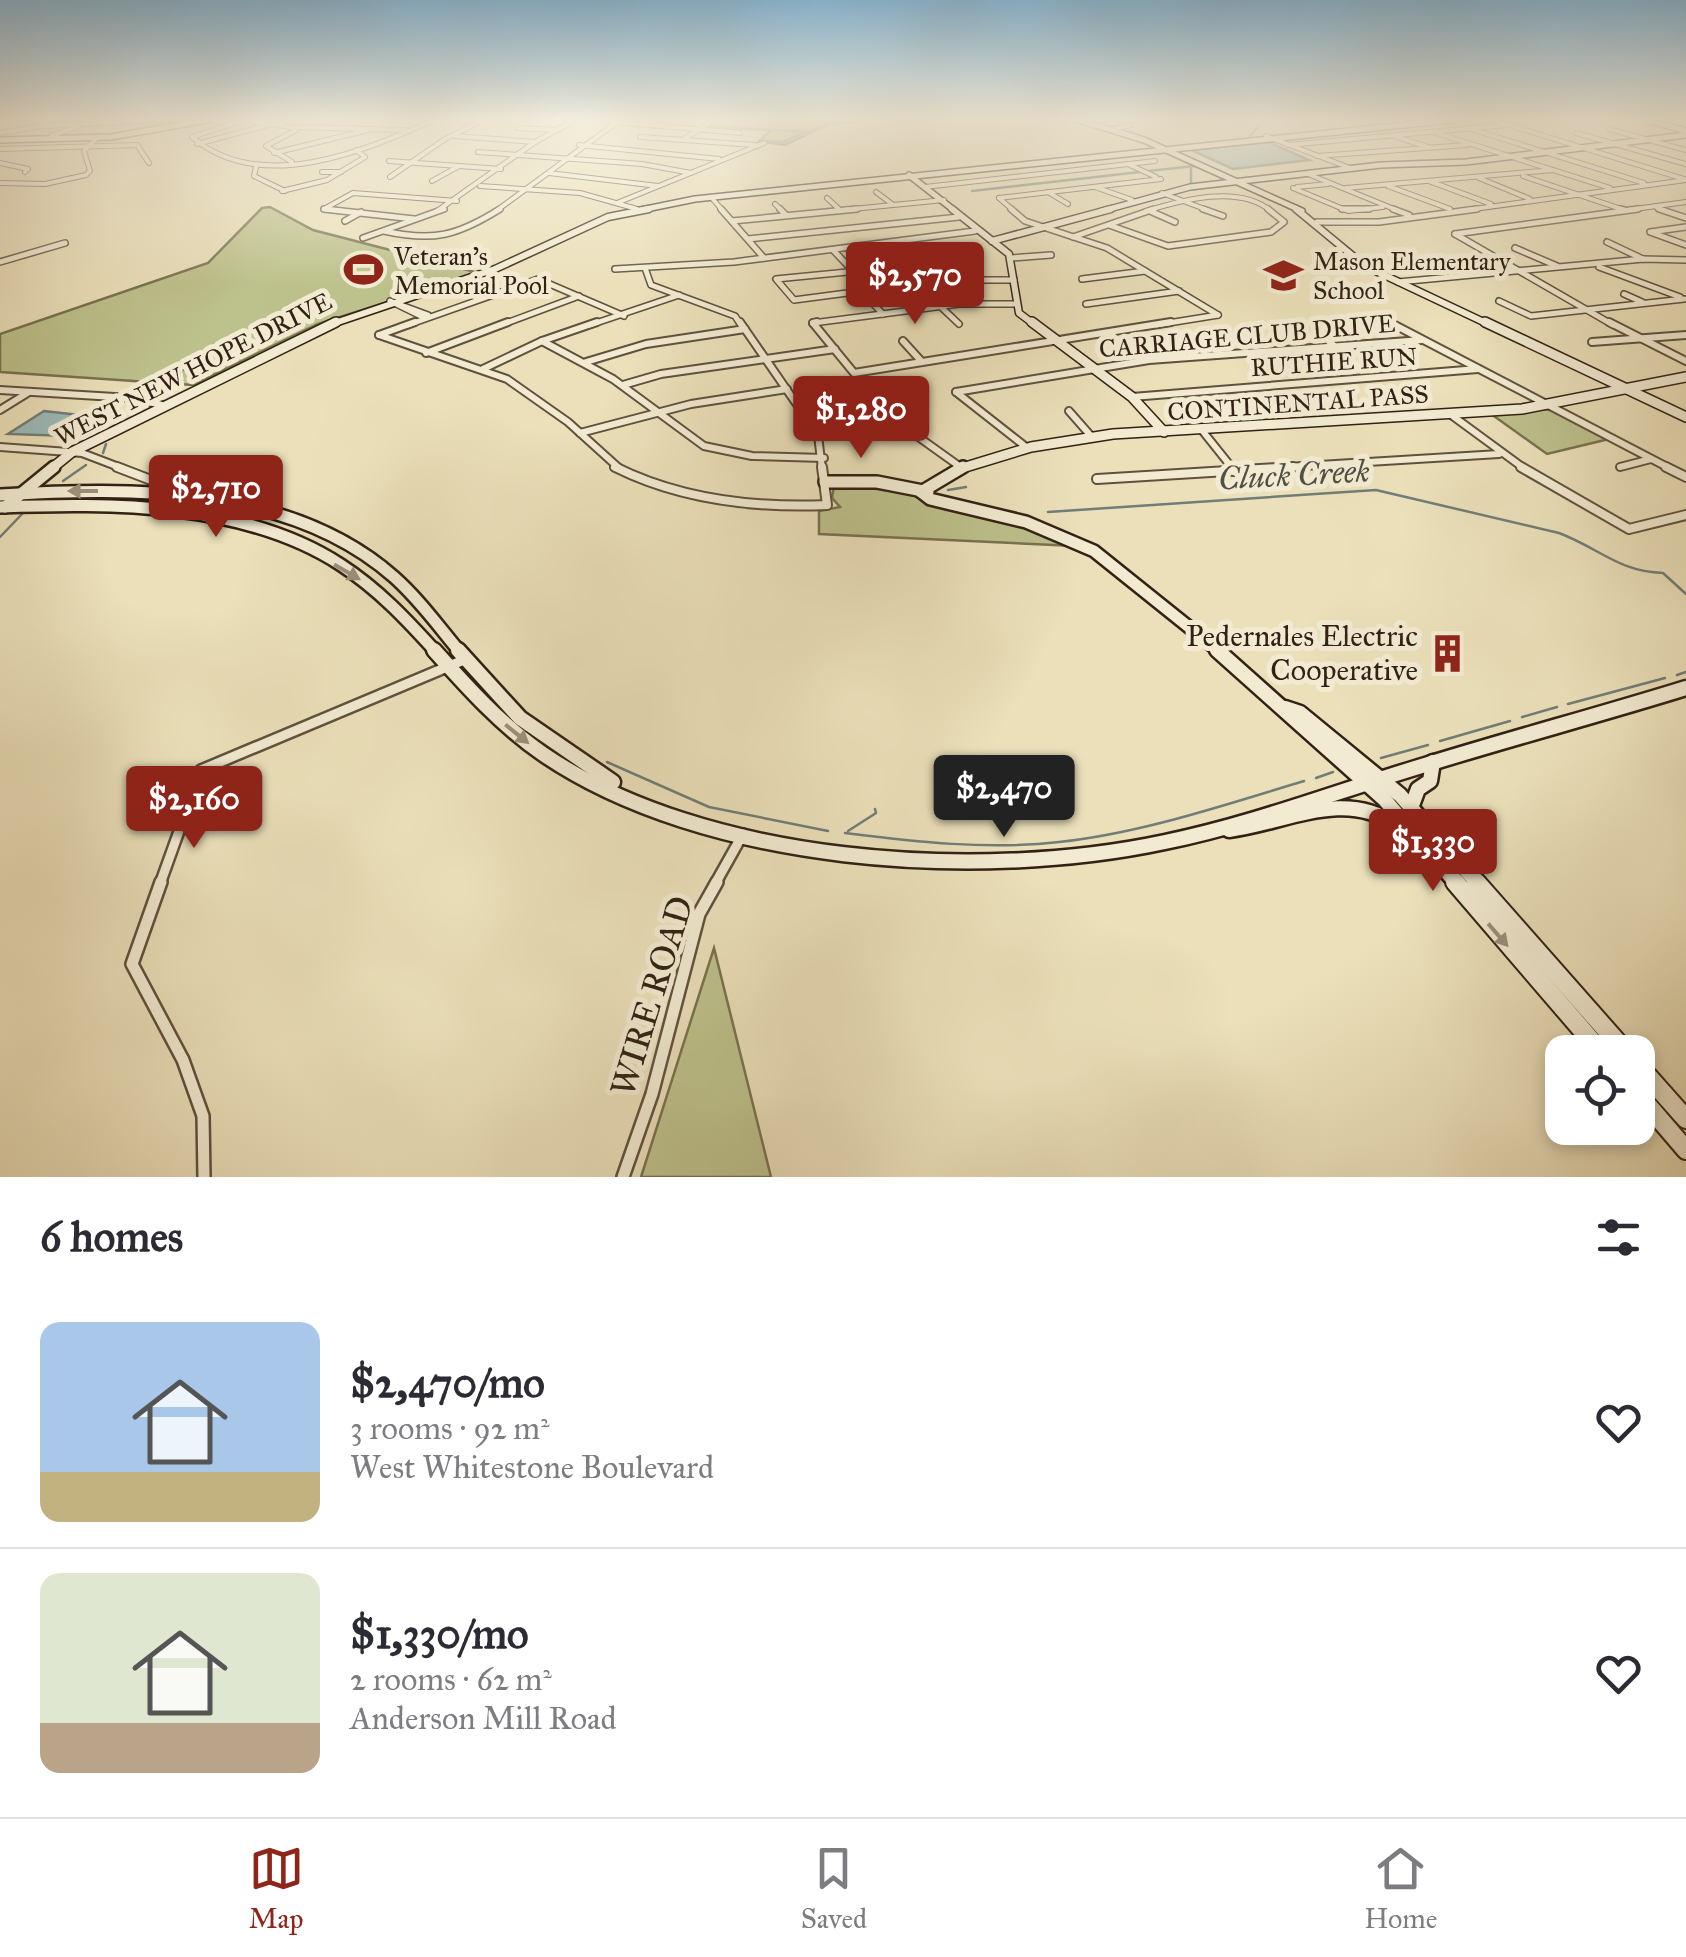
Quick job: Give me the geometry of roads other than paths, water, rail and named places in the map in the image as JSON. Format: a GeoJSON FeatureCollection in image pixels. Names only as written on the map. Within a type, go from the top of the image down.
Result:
{"type":"FeatureCollection","features":[{"type":"Feature","properties":{"kind":"main road"},"geometry":{"type":"LineString","coordinates":[[909,175],[1011,258],[1019,312],[1090,369],[1132,396],[1164,432]]}},
{"type":"Feature","properties":{"kind":"main road","name":"WEST NEW HOPE DRIVE"},"geometry":{"type":"LineString","coordinates":[[12,500],[77,452],[162,405],[317,329],[495,269],[608,217],[711,197],[909,175]]}},
{"type":"Feature","properties":{"kind":"main road"},"geometry":{"type":"LineString","coordinates":[[1225,175],[1321,222]]}},
{"type":"Feature","properties":{"kind":"main road"},"geometry":{"type":"LineString","coordinates":[[990,240],[1046,228],[1162,193],[1300,175]]}},
{"type":"Feature","properties":{"kind":"main road"},"geometry":{"type":"LineString","coordinates":[[1241,182],[1311,211],[1358,262],[1686,415]]}},
{"type":"Feature","properties":{"kind":"main road","name":"WEST NEW HOPE DRIVE"},"geometry":{"type":"LineString","coordinates":[[77,452],[320,332],[392,303]]}},
{"type":"Feature","properties":{"kind":"main road","name":"CONTINENTAL PASS"},"geometry":{"type":"LineString","coordinates":[[921,492],[959,466],[1026,447],[1091,436],[1450,414],[1547,404],[1686,377]]}},
{"type":"Feature","properties":{"kind":"main road"},"geometry":{"type":"LineString","coordinates":[[825,482],[878,482],[921,492],[930,499],[998,514],[1094,550],[1286,708],[1287,717],[1411,808],[1611,1035]]}},
{"type":"Feature","properties":{"kind":"main road"},"geometry":{"type":"LineString","coordinates":[[12,500],[186,497],[313,527],[350,544],[391,574],[426,608],[510,710],[638,798]]}},
{"type":"Feature","properties":{"kind":"main road"},"geometry":{"type":"LineString","coordinates":[[12,500],[129,507],[220,520],[266,532],[372,586],[478,703],[527,743],[576,774],[744,834],[869,857],[965,862],[1096,855],[1209,831],[1686,688]]}},
{"type":"Feature","properties":{"kind":"main road"},"geometry":{"type":"LineString","coordinates":[[1411,808],[1418,789],[1430,780],[1433,762]]}},
{"type":"Feature","properties":{"kind":"main road"},"geometry":{"type":"LineString","coordinates":[[1372,780],[1428,853],[1586,1035]]}},
{"type":"Feature","properties":{"kind":"main road"},"geometry":{"type":"LineString","coordinates":[[1209,831],[1262,828],[1334,808],[1369,808],[1389,818],[1428,853]]}},
{"type":"Feature","properties":{"kind":"main road"},"geometry":{"type":"LineString","coordinates":[[1655,1084],[1686,1119]]}},
{"type":"Feature","properties":{"kind":"main road"},"geometry":{"type":"LineString","coordinates":[[1655,1114],[1686,1150]]}},
{"type":"Feature","properties":{"kind":"street"},"geometry":{"type":"LineString","coordinates":[[0,184],[45,184],[82,175]]}},
{"type":"Feature","properties":{"kind":"street"},"geometry":{"type":"LineString","coordinates":[[254,175],[292,192]]}},
{"type":"Feature","properties":{"kind":"street"},"geometry":{"type":"LineString","coordinates":[[282,190],[331,175]]}},
{"type":"Feature","properties":{"kind":"street"},"geometry":{"type":"LineString","coordinates":[[432,181],[443,175]]}},
{"type":"Feature","properties":{"kind":"street"},"geometry":{"type":"LineString","coordinates":[[363,238],[458,201],[494,175]]}},
{"type":"Feature","properties":{"kind":"street"},"geometry":{"type":"LineString","coordinates":[[384,230],[426,240],[498,212],[546,175]]}},
{"type":"Feature","properties":{"kind":"street"},"geometry":{"type":"LineString","coordinates":[[564,175],[658,186]]}},
{"type":"Feature","properties":{"kind":"street"},"geometry":{"type":"LineString","coordinates":[[616,203],[685,175]]}},
{"type":"Feature","properties":{"kind":"street"},"geometry":{"type":"LineString","coordinates":[[926,186],[1028,175]]}},
{"type":"Feature","properties":{"kind":"street"},"geometry":{"type":"LineString","coordinates":[[1015,304],[940,306],[813,324],[854,373],[1218,315],[1106,248],[1018,216],[999,198],[1160,179],[1151,175]]}},
{"type":"Feature","properties":{"kind":"street"},"geometry":{"type":"LineString","coordinates":[[1310,175],[1414,217]]}},
{"type":"Feature","properties":{"kind":"street"},"geometry":{"type":"LineString","coordinates":[[1346,188],[1423,179],[1519,175],[1625,210]]}},
{"type":"Feature","properties":{"kind":"street"},"geometry":{"type":"LineString","coordinates":[[1568,175],[1614,190]]}},
{"type":"Feature","properties":{"kind":"street"},"geometry":{"type":"LineString","coordinates":[[1618,175],[1650,185]]}},
{"type":"Feature","properties":{"kind":"street"},"geometry":{"type":"LineString","coordinates":[[1478,178],[1534,200]]}},
{"type":"Feature","properties":{"kind":"street"},"geometry":{"type":"LineString","coordinates":[[1423,179],[1495,205]]}},
{"type":"Feature","properties":{"kind":"street"},"geometry":{"type":"LineString","coordinates":[[1321,222],[1414,217],[1686,180]]}},
{"type":"Feature","properties":{"kind":"street"},"geometry":{"type":"LineString","coordinates":[[1332,183],[1292,188],[1348,211],[1387,206]]}},
{"type":"Feature","properties":{"kind":"street"},"geometry":{"type":"LineString","coordinates":[[1385,184],[1454,211]]}},
{"type":"Feature","properties":{"kind":"street"},"geometry":{"type":"LineString","coordinates":[[480,186],[580,193],[638,210]]}},
{"type":"Feature","properties":{"kind":"street"},"geometry":{"type":"LineString","coordinates":[[1096,187],[1132,200]]}},
{"type":"Feature","properties":{"kind":"street"},"geometry":{"type":"LineString","coordinates":[[876,192],[889,204]]}},
{"type":"Feature","properties":{"kind":"street"},"geometry":{"type":"LineString","coordinates":[[1048,192],[1068,204]]}},
{"type":"Feature","properties":{"kind":"street"},"geometry":{"type":"LineString","coordinates":[[414,220],[324,209],[353,193],[458,201]]}},
{"type":"Feature","properties":{"kind":"street"},"geometry":{"type":"LineString","coordinates":[[1162,193],[1223,216]]}},
{"type":"Feature","properties":{"kind":"street"},"geometry":{"type":"LineString","coordinates":[[1073,236],[1150,211],[1185,201],[1233,194],[1279,216],[1283,226],[1271,232],[1168,246],[1108,225]]}},
{"type":"Feature","properties":{"kind":"street"},"geometry":{"type":"LineString","coordinates":[[711,197],[764,258]]}},
{"type":"Feature","properties":{"kind":"street"},"geometry":{"type":"LineString","coordinates":[[827,198],[837,210]]}},
{"type":"Feature","properties":{"kind":"street"},"geometry":{"type":"LineString","coordinates":[[732,221],[944,200]]}},
{"type":"Feature","properties":{"kind":"street"},"geometry":{"type":"LineString","coordinates":[[1686,202],[1455,234],[1639,340],[1686,361]]}},
{"type":"Feature","properties":{"kind":"street"},"geometry":{"type":"LineString","coordinates":[[1259,206],[1285,203]]}},
{"type":"Feature","properties":{"kind":"street"},"geometry":{"type":"LineString","coordinates":[[775,204],[783,216]]}},
{"type":"Feature","properties":{"kind":"street"},"geometry":{"type":"LineString","coordinates":[[1653,207],[1686,218]]}},
{"type":"Feature","properties":{"kind":"street"},"geometry":{"type":"LineString","coordinates":[[1150,211],[1174,222]]}},
{"type":"Feature","properties":{"kind":"street"},"geometry":{"type":"LineString","coordinates":[[345,221],[361,212]]}},
{"type":"Feature","properties":{"kind":"street"},"geometry":{"type":"LineString","coordinates":[[748,239],[958,217]]}},
{"type":"Feature","properties":{"kind":"street"},"geometry":{"type":"LineString","coordinates":[[1686,226],[1650,232],[1686,245]]}},
{"type":"Feature","properties":{"kind":"street"},"geometry":{"type":"LineString","coordinates":[[615,269],[764,258],[975,231]]}},
{"type":"Feature","properties":{"kind":"street"},"geometry":{"type":"LineString","coordinates":[[1607,242],[1643,258]]}},
{"type":"Feature","properties":{"kind":"street"},"geometry":{"type":"LineString","coordinates":[[0,262],[65,243]]}},
{"type":"Feature","properties":{"kind":"street"},"geometry":{"type":"LineString","coordinates":[[1516,248],[1561,268]]}},
{"type":"Feature","properties":{"kind":"street"},"geometry":{"type":"LineString","coordinates":[[833,250],[854,272]]}},
{"type":"Feature","properties":{"kind":"street"},"geometry":{"type":"LineString","coordinates":[[1011,258],[1051,256]]}},
{"type":"Feature","properties":{"kind":"street"},"geometry":{"type":"LineString","coordinates":[[1401,281],[1643,258],[1686,260]]}},
{"type":"Feature","properties":{"kind":"street"},"geometry":{"type":"LineString","coordinates":[[942,260],[970,280],[1014,280]]}},
{"type":"Feature","properties":{"kind":"street"},"geometry":{"type":"LineString","coordinates":[[1595,265],[1685,299]]}},
{"type":"Feature","properties":{"kind":"street"},"geometry":{"type":"LineString","coordinates":[[624,316],[538,279],[378,335],[507,378],[580,433],[621,473],[668,490],[771,507],[826,506],[824,458],[811,423],[732,313],[646,280],[645,268]]}},
{"type":"Feature","properties":{"kind":"street"},"geometry":{"type":"LineString","coordinates":[[888,268],[908,286],[860,292],[794,300],[776,280],[888,268]]}},
{"type":"Feature","properties":{"kind":"street"},"geometry":{"type":"LineString","coordinates":[[1082,279],[1144,270]]}},
{"type":"Feature","properties":{"kind":"street"},"geometry":{"type":"LineString","coordinates":[[860,292],[882,314]]}},
{"type":"Feature","properties":{"kind":"street"},"geometry":{"type":"LineString","coordinates":[[1086,304],[1180,292]]}},
{"type":"Feature","properties":{"kind":"street"},"geometry":{"type":"LineString","coordinates":[[1624,294],[1646,304]]}},
{"type":"Feature","properties":{"kind":"street"},"geometry":{"type":"LineString","coordinates":[[482,370],[542,341],[680,295]]}},
{"type":"Feature","properties":{"kind":"street"},"geometry":{"type":"LineString","coordinates":[[426,353],[579,296]]}},
{"type":"Feature","properties":{"kind":"street"},"geometry":{"type":"LineString","coordinates":[[1498,301],[1531,316],[1685,299]]}},
{"type":"Feature","properties":{"kind":"street"},"geometry":{"type":"LineString","coordinates":[[392,303],[426,316]]}},
{"type":"Feature","properties":{"kind":"street"},"geometry":{"type":"LineString","coordinates":[[940,306],[959,324]]}},
{"type":"Feature","properties":{"kind":"street"},"geometry":{"type":"LineString","coordinates":[[1384,320],[1686,477]]}},
{"type":"Feature","properties":{"kind":"street"},"geometry":{"type":"LineString","coordinates":[[586,362],[665,340],[744,329]]}},
{"type":"Feature","properties":{"kind":"street"},"geometry":{"type":"LineString","coordinates":[[1319,333],[1338,349]]}},
{"type":"Feature","properties":{"kind":"street"},"geometry":{"type":"LineString","coordinates":[[1592,342],[1686,335]]}},
{"type":"Feature","properties":{"kind":"street","name":"CARRIAGE CLUB DRIVE"},"geometry":{"type":"LineString","coordinates":[[1026,447],[956,392],[1149,360],[1422,340]]}},
{"type":"Feature","properties":{"kind":"street"},"geometry":{"type":"LineString","coordinates":[[542,341],[586,362],[659,412],[684,436],[714,450],[771,458],[824,458]]}},
{"type":"Feature","properties":{"kind":"street"},"geometry":{"type":"LineString","coordinates":[[903,341],[922,362]]}},
{"type":"Feature","properties":{"kind":"street"},"geometry":{"type":"LineString","coordinates":[[1247,343],[1257,354]]}},
{"type":"Feature","properties":{"kind":"street"},"geometry":{"type":"LineString","coordinates":[[622,386],[662,374],[834,348]]}},
{"type":"Feature","properties":{"kind":"street","name":"RUTHIE RUN"},"geometry":{"type":"LineString","coordinates":[[1132,396],[1422,378],[1478,369]]}},
{"type":"Feature","properties":{"kind":"street"},"geometry":{"type":"LineString","coordinates":[[0,390],[131,398],[162,405]]}},
{"type":"Feature","properties":{"kind":"street"},"geometry":{"type":"LineString","coordinates":[[580,433],[659,412],[787,390]]}},
{"type":"Feature","properties":{"kind":"street"},"geometry":{"type":"LineString","coordinates":[[0,410],[28,392]]}},
{"type":"Feature","properties":{"kind":"street"},"geometry":{"type":"LineString","coordinates":[[811,423],[878,408],[959,466]]}},
{"type":"Feature","properties":{"kind":"street"},"geometry":{"type":"LineString","coordinates":[[1069,411],[1091,436]]}},
{"type":"Feature","properties":{"kind":"street"},"geometry":{"type":"LineString","coordinates":[[1450,414],[1499,454],[1629,529],[1686,516]]}},
{"type":"Feature","properties":{"kind":"street"},"geometry":{"type":"LineString","coordinates":[[1202,429],[1234,470]]}},
{"type":"Feature","properties":{"kind":"street"},"geometry":{"type":"LineString","coordinates":[[0,447],[77,452],[151,480],[192,479]]}},
{"type":"Feature","properties":{"kind":"street"},"geometry":{"type":"LineString","coordinates":[[1097,479],[1499,454]]}},
{"type":"Feature","properties":{"kind":"street"},"geometry":{"type":"LineString","coordinates":[[1620,467],[1652,459]]}},
{"type":"Feature","properties":{"kind":"street"},"geometry":{"type":"LineString","coordinates":[[204,1177],[203,1116],[183,1060],[132,964],[202,770],[466,659]]}},
{"type":"Feature","properties":{"kind":"street","name":"WIRE ROAD"},"geometry":{"type":"LineString","coordinates":[[623,1177],[652,1094],[699,914],[744,834]]}},
{"type":"Feature","properties":{"kind":"water"},"geometry":{"type":"Polygon","coordinates":[[[44,411],[106,418],[70,436],[8,434],[44,411]]]}},
{"type":"Feature","properties":{"kind":"waterway"},"geometry":{"type":"LineString","coordinates":[[972,191],[1114,175]]}},
{"type":"Feature","properties":{"kind":"waterway"},"geometry":{"type":"LineString","coordinates":[[1191,175],[1191,184]]}},
{"type":"Feature","properties":{"kind":"waterway"},"geometry":{"type":"LineString","coordinates":[[170,379],[197,360]]}},
{"type":"Feature","properties":{"kind":"waterway"},"geometry":{"type":"LineString","coordinates":[[167,381],[163,384],[176,388]]}},
{"type":"Feature","properties":{"kind":"waterway"},"geometry":{"type":"LineString","coordinates":[[75,434],[82,437]]}},
{"type":"Feature","properties":{"kind":"waterway"},"geometry":{"type":"LineString","coordinates":[[103,453],[106,444]]}},
{"type":"Feature","properties":{"kind":"waterway"},"geometry":{"type":"LineString","coordinates":[[63,481],[86,465]]}},
{"type":"Feature","properties":{"kind":"waterway","name":"Cluck Creek"},"geometry":{"type":"LineString","coordinates":[[948,490],[966,487]]}},
{"type":"Feature","properties":{"kind":"waterway","name":"Cluck Creek"},"geometry":{"type":"LineString","coordinates":[[1048,512],[1376,490],[1559,533],[1621,564],[1663,573],[1686,594]]}},
{"type":"Feature","properties":{"kind":"waterway"},"geometry":{"type":"LineString","coordinates":[[0,537],[24,512]]}},
{"type":"Feature","properties":{"kind":"waterway"},"geometry":{"type":"LineString","coordinates":[[1677,675],[1686,672]]}},
{"type":"Feature","properties":{"kind":"waterway"},"geometry":{"type":"LineString","coordinates":[[1568,704],[1665,678]]}},
{"type":"Feature","properties":{"kind":"waterway"},"geometry":{"type":"LineString","coordinates":[[1522,717],[1557,707]]}},
{"type":"Feature","properties":{"kind":"waterway"},"geometry":{"type":"LineString","coordinates":[[1440,741],[1510,721]]}},
{"type":"Feature","properties":{"kind":"waterway"},"geometry":{"type":"LineString","coordinates":[[1381,758],[1428,745]]}},
{"type":"Feature","properties":{"kind":"waterway"},"geometry":{"type":"LineString","coordinates":[[607,762],[709,807],[828,831]]}},
{"type":"Feature","properties":{"kind":"waterway"},"geometry":{"type":"LineString","coordinates":[[1316,778],[1333,772]]}},
{"type":"Feature","properties":{"kind":"waterway"},"geometry":{"type":"LineString","coordinates":[[845,833],[979,845],[1059,842],[1152,825],[1304,781]]}},
{"type":"Feature","properties":{"kind":"waterway"},"geometry":{"type":"LineString","coordinates":[[848,831],[876,813],[875,809]]}},
{"type":"Feature","properties":{"kind":"place","name":"Veteran's Memorial Pool"},"geometry":{"type":"Point","coordinates":[364,270]}},
{"type":"Feature","properties":{"kind":"place","name":"Mason Elementary School"},"geometry":{"type":"Point","coordinates":[1283,275]}},
{"type":"Feature","properties":{"kind":"place","name":"Pedernales Electric Cooperative"},"geometry":{"type":"Point","coordinates":[1448,653]}}]}
